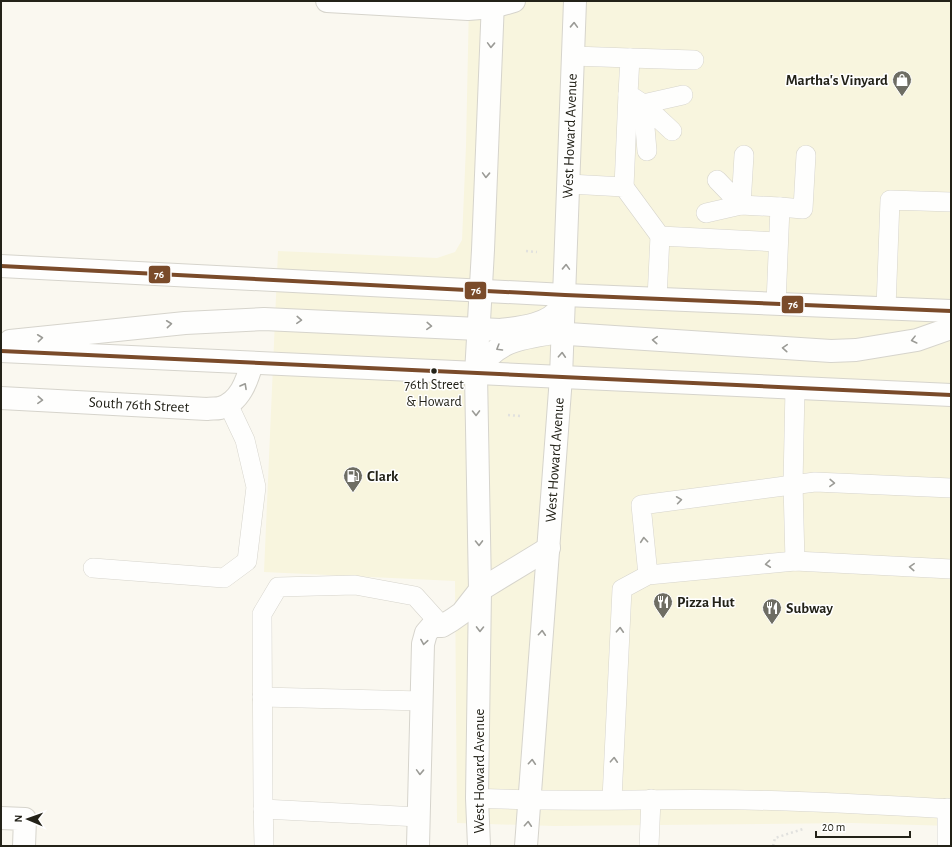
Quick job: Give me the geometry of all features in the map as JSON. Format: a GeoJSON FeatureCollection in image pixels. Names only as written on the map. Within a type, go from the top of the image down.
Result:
{"type":"FeatureCollection","features":[{"type":"Feature","properties":{"kind":"main road"},"geometry":{"type":"LineString","coordinates":[[327,1],[468,9],[514,1]]}},
{"type":"Feature","properties":{"kind":"main road","name":"West Howard Avenue"},"geometry":{"type":"LineString","coordinates":[[526,846],[561,377],[569,184],[574,1]]}},
{"type":"Feature","properties":{"kind":"main road","name":"West Howard Avenue"},"geometry":{"type":"LineString","coordinates":[[479,846],[480,590],[476,374],[493,4]]}},
{"type":"Feature","properties":{"kind":"main road"},"geometry":{"type":"LineString","coordinates":[[1,266],[565,295],[951,311]]}},
{"type":"Feature","properties":{"kind":"main road"},"geometry":{"type":"LineString","coordinates":[[1,342],[185,323],[264,318],[500,330],[520,328],[544,321],[553,316],[560,308],[565,295]]}},
{"type":"Feature","properties":{"kind":"main road"},"geometry":{"type":"LineString","coordinates":[[476,374],[482,362],[489,354],[504,345],[533,336],[552,333],[831,351],[856,350],[910,341],[951,328]]}},
{"type":"Feature","properties":{"kind":"main road"},"geometry":{"type":"LineString","coordinates":[[1,351],[951,395]]}},
{"type":"Feature","properties":{"kind":"main road"},"geometry":{"type":"LineString","coordinates":[[228,404],[242,390],[247,380],[252,363]]}},
{"type":"Feature","properties":{"kind":"main road","name":"South 76th Street"},"geometry":{"type":"LineString","coordinates":[[1,398],[207,409],[219,408],[228,404]]}},
{"type":"Feature","properties":{"kind":"main road"},"geometry":{"type":"LineString","coordinates":[[418,846],[424,644],[426,633],[432,626],[442,626],[462,613],[480,590],[549,548]]}},
{"type":"Feature","properties":{"kind":"main road"},"geometry":{"type":"LineString","coordinates":[[1,818],[25,819],[24,846]]}},
{"type":"Feature","properties":{"kind":"lane"},"geometry":{"type":"LineString","coordinates":[[573,56],[694,60]]}},
{"type":"Feature","properties":{"kind":"lane"},"geometry":{"type":"LineString","coordinates":[[630,58],[635,99],[647,151]]}},
{"type":"Feature","properties":{"kind":"lane"},"geometry":{"type":"LineString","coordinates":[[635,99],[683,95]]}},
{"type":"Feature","properties":{"kind":"lane"},"geometry":{"type":"LineString","coordinates":[[635,99],[672,130]]}},
{"type":"Feature","properties":{"kind":"lane"},"geometry":{"type":"LineString","coordinates":[[635,99],[624,187],[660,236],[657,299]]}},
{"type":"Feature","properties":{"kind":"lane"},"geometry":{"type":"LineString","coordinates":[[741,205],[744,155]]}},
{"type":"Feature","properties":{"kind":"lane"},"geometry":{"type":"LineString","coordinates":[[706,213],[741,205],[803,209],[806,155]]}},
{"type":"Feature","properties":{"kind":"lane"},"geometry":{"type":"LineString","coordinates":[[717,180],[741,205]]}},
{"type":"Feature","properties":{"kind":"lane"},"geometry":{"type":"LineString","coordinates":[[569,184],[624,187]]}},
{"type":"Feature","properties":{"kind":"lane"},"geometry":{"type":"LineString","coordinates":[[886,308],[890,200],[951,202]]}},
{"type":"Feature","properties":{"kind":"lane"},"geometry":{"type":"LineString","coordinates":[[776,304],[780,207]]}},
{"type":"Feature","properties":{"kind":"lane"},"geometry":{"type":"LineString","coordinates":[[660,236],[778,242]]}},
{"type":"Feature","properties":{"kind":"lane"},"geometry":{"type":"LineString","coordinates":[[795,388],[794,484],[796,561]]}},
{"type":"Feature","properties":{"kind":"lane"},"geometry":{"type":"LineString","coordinates":[[94,568],[224,578],[247,561],[256,487],[245,440],[228,404]]}},
{"type":"Feature","properties":{"kind":"lane"},"geometry":{"type":"LineString","coordinates":[[648,575],[641,505],[815,482],[951,488]]}},
{"type":"Feature","properties":{"kind":"lane"},"geometry":{"type":"LineString","coordinates":[[612,799],[622,589],[648,575],[796,561],[951,569]]}},
{"type":"Feature","properties":{"kind":"lane"},"geometry":{"type":"LineString","coordinates":[[264,846],[262,614],[278,587],[355,585],[415,596],[442,626]]}},
{"type":"Feature","properties":{"kind":"lane"},"geometry":{"type":"LineString","coordinates":[[262,696],[422,701]]}},
{"type":"Feature","properties":{"kind":"lane"},"geometry":{"type":"LineString","coordinates":[[478,798],[529,801],[612,799],[745,800],[949,808],[947,846]]}},
{"type":"Feature","properties":{"kind":"lane"},"geometry":{"type":"LineString","coordinates":[[649,846],[651,799]]}},
{"type":"Feature","properties":{"kind":"lane"},"geometry":{"type":"LineString","coordinates":[[263,809],[418,817]]}},
{"type":"Feature","properties":{"kind":"path"},"geometry":{"type":"LineString","coordinates":[[526,251],[537,252]]}},
{"type":"Feature","properties":{"kind":"path"},"geometry":{"type":"LineString","coordinates":[[508,415],[521,416]]}},
{"type":"Feature","properties":{"kind":"shaded area"},"geometry":{"type":"Polygon","coordinates":[[[469,1],[951,1],[951,826],[852,823],[554,826],[457,823],[455,581],[264,572],[278,251],[437,258],[455,252],[462,240],[466,146],[469,1]]]}},
{"type":"Feature","properties":{"kind":"transit line","name":"76"},"geometry":{"type":"LineString","coordinates":[[1,266],[565,295],[951,311]]}},
{"type":"Feature","properties":{"kind":"transit line","name":"76"},"geometry":{"type":"LineString","coordinates":[[1,351],[951,395]]}},
{"type":"Feature","properties":{"kind":"place","name":"Martha's Vinyard"},"geometry":{"type":"Point","coordinates":[902,97]}},
{"type":"Feature","properties":{"kind":"place","name":"76th Street & Howard"},"geometry":{"type":"Point","coordinates":[434,371]}},
{"type":"Feature","properties":{"kind":"place","name":"Clark"},"geometry":{"type":"Point","coordinates":[353,493]}},
{"type":"Feature","properties":{"kind":"place","name":"Pizza Hut"},"geometry":{"type":"Point","coordinates":[663,619]}},
{"type":"Feature","properties":{"kind":"place","name":"Subway"},"geometry":{"type":"Point","coordinates":[772,625]}}]}
